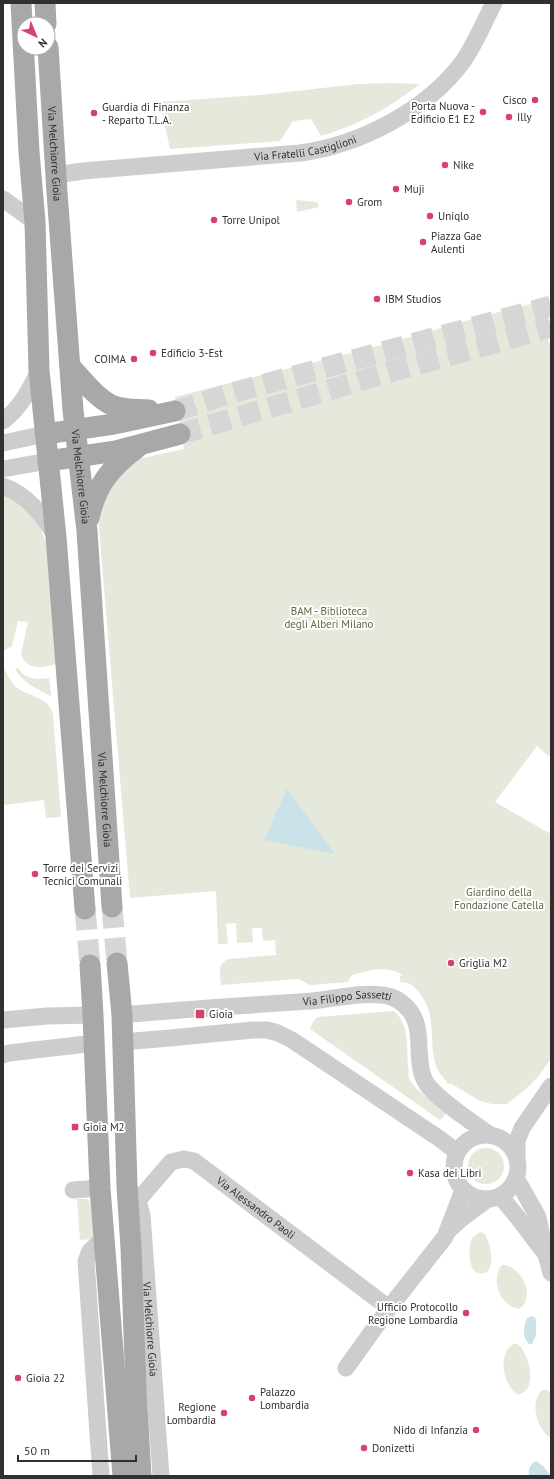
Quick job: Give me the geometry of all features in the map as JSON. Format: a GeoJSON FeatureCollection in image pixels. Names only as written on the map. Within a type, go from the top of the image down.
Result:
{"type":"FeatureCollection","features":[{"type":"Feature","properties":{"kind":"main road"},"geometry":{"type":"LineString","coordinates":[[21,3],[35,222],[39,370],[56,537],[85,909]]}},
{"type":"Feature","properties":{"kind":"main road"},"geometry":{"type":"LineString","coordinates":[[45,3],[46,16]]}},
{"type":"Feature","properties":{"kind":"main road","name":"Via Melchiorre Gioia"},"geometry":{"type":"LineString","coordinates":[[49,56],[70,366],[87,531],[112,907]]}},
{"type":"Feature","properties":{"kind":"main road"},"geometry":{"type":"LineString","coordinates":[[45,434],[76,430],[175,411],[132,409],[113,406],[101,398],[70,366]]}},
{"type":"Feature","properties":{"kind":"main road"},"geometry":{"type":"LineString","coordinates":[[48,461],[140,446],[180,434]]}},
{"type":"Feature","properties":{"kind":"main road"},"geometry":{"type":"LineString","coordinates":[[87,531],[93,501],[102,482],[123,459],[140,446]]}},
{"type":"Feature","properties":{"kind":"main road","name":"Via Melchiorre Gioia"},"geometry":{"type":"LineString","coordinates":[[118,963],[131,1200],[131,1248],[136,1390],[141,1476]]}},
{"type":"Feature","properties":{"kind":"main road"},"geometry":{"type":"LineString","coordinates":[[90,965],[94,1015],[100,1188],[123,1476]]}},
{"type":"Feature","properties":{"kind":"main road"},"geometry":{"type":"LineString","coordinates":[[94,1015],[122,1015]]}},
{"type":"Feature","properties":{"kind":"main road"},"geometry":{"type":"LineString","coordinates":[[95,1043],[122,1042]]}},
{"type":"Feature","properties":{"kind":"street","name":"Via Fratelli Castiglioni"},"geometry":{"type":"LineString","coordinates":[[56,175],[83,171],[300,153],[326,149],[359,138],[375,131],[411,109],[456,70],[470,49],[494,3]]}},
{"type":"Feature","properties":{"kind":"street"},"geometry":{"type":"LineString","coordinates":[[3,199],[35,222]]}},
{"type":"Feature","properties":{"kind":"street"},"geometry":{"type":"LineString","coordinates":[[3,421],[16,410],[39,370]]}},
{"type":"Feature","properties":{"kind":"street"},"geometry":{"type":"LineString","coordinates":[[3,443],[45,434]]}},
{"type":"Feature","properties":{"kind":"street"},"geometry":{"type":"LineString","coordinates":[[3,469],[48,461]]}},
{"type":"Feature","properties":{"kind":"street"},"geometry":{"type":"LineString","coordinates":[[3,486],[14,490],[33,504],[56,537]]}},
{"type":"Feature","properties":{"kind":"street","name":"Via Filippo Sassetti"},"geometry":{"type":"LineString","coordinates":[[122,1015],[326,1000],[366,995],[389,996],[403,1004],[410,1011],[415,1020],[418,1029],[421,1066],[427,1084],[454,1109],[490,1135]]}},
{"type":"Feature","properties":{"kind":"street"},"geometry":{"type":"LineString","coordinates":[[3,1012],[24,1018]]}},
{"type":"Feature","properties":{"kind":"street"},"geometry":{"type":"LineString","coordinates":[[3,1020],[47,1016],[94,1015]]}},
{"type":"Feature","properties":{"kind":"street"},"geometry":{"type":"LineString","coordinates":[[122,1042],[253,1030],[267,1030],[278,1033],[317,1056],[457,1152]]}},
{"type":"Feature","properties":{"kind":"street"},"geometry":{"type":"LineString","coordinates":[[5,1054],[95,1043]]}},
{"type":"Feature","properties":{"kind":"street"},"geometry":{"type":"LineString","coordinates":[[346,1368],[389,1308],[448,1232],[461,1219],[510,1189],[516,1178],[518,1166],[517,1141],[522,1128],[551,1086]]}},
{"type":"Feature","properties":{"kind":"street"},"geometry":{"type":"LineString","coordinates":[[517,1158],[514,1151],[507,1143],[498,1137],[482,1135],[471,1138],[457,1152],[454,1161],[456,1178],[463,1190],[472,1196],[494,1198],[519,1219],[546,1255]]}},
{"type":"Feature","properties":{"kind":"street","name":"Via Alessandro Paoli"},"geometry":{"type":"LineString","coordinates":[[131,1200],[171,1162],[184,1159],[194,1161],[389,1308]]}},
{"type":"Feature","properties":{"kind":"street"},"geometry":{"type":"LineString","coordinates":[[516,1178],[545,1218],[546,1255],[551,1273]]}},
{"type":"Feature","properties":{"kind":"street"},"geometry":{"type":"LineString","coordinates":[[73,1190],[100,1188]]}},
{"type":"Feature","properties":{"kind":"street"},"geometry":{"type":"LineString","coordinates":[[448,1232],[463,1190]]}},
{"type":"Feature","properties":{"kind":"street","name":"Via Melchiorre Gioia"},"geometry":{"type":"LineString","coordinates":[[131,1200],[142,1215],[161,1476]]}},
{"type":"Feature","properties":{"kind":"street"},"geometry":{"type":"LineString","coordinates":[[101,1476],[86,1261],[90,1251],[104,1239]]}},
{"type":"Feature","properties":{"kind":"green space"},"geometry":{"type":"Polygon","coordinates":[[[358,84],[420,84],[373,115],[349,126],[321,136],[311,119],[293,121],[280,141],[170,149],[160,102],[260,95],[358,84]]]}},
{"type":"Feature","properties":{"kind":"green space"},"geometry":{"type":"Polygon","coordinates":[[[296,200],[317,202],[319,207],[297,212],[296,200]]]}},
{"type":"Feature","properties":{"kind":"green space","name":"BAM - Biblioteca degli Alberi Milano"},"geometry":{"type":"Polygon","coordinates":[[[536,303],[551,348],[551,758],[537,746],[495,802],[551,834],[551,1059],[538,1077],[507,1104],[492,1104],[480,1101],[450,1083],[448,1084],[438,1071],[434,1059],[431,1019],[428,1010],[424,1000],[416,989],[408,983],[400,982],[400,976],[403,975],[391,970],[378,969],[352,975],[348,982],[310,985],[299,979],[221,985],[220,969],[225,961],[229,959],[276,955],[275,940],[263,941],[262,928],[252,928],[253,942],[237,943],[236,923],[226,924],[228,944],[218,944],[216,891],[130,898],[98,516],[112,480],[138,459],[184,449],[175,397],[358,351],[498,312],[536,303]]]}},
{"type":"Feature","properties":{"kind":"green space"},"geometry":{"type":"Polygon","coordinates":[[[3,495],[11,497],[38,521],[46,543],[56,660],[55,664],[50,666],[31,666],[23,659],[21,654],[28,622],[18,621],[12,646],[3,651],[3,495]]]}},
{"type":"Feature","properties":{"kind":"green space"},"geometry":{"type":"Polygon","coordinates":[[[3,666],[14,685],[19,689],[41,699],[50,708],[53,714],[61,817],[46,818],[44,800],[3,805],[3,666]]]}},
{"type":"Feature","properties":{"kind":"green space"},"geometry":{"type":"Polygon","coordinates":[[[18,668],[27,677],[40,679],[49,678],[51,696],[26,682],[15,669],[18,668]]]}},
{"type":"Feature","properties":{"kind":"green space"},"geometry":{"type":"Polygon","coordinates":[[[394,1011],[399,1016],[405,1029],[409,1078],[416,1088],[448,1112],[440,1120],[310,1029],[317,1017],[394,1011]]]}},
{"type":"Feature","properties":{"kind":"green space"},"geometry":{"type":"Polygon","coordinates":[[[490,1148],[499,1153],[503,1159],[503,1173],[499,1179],[490,1184],[482,1184],[473,1179],[469,1173],[468,1162],[473,1153],[479,1149],[490,1148]]]}},
{"type":"Feature","properties":{"kind":"green space"},"geometry":{"type":"Polygon","coordinates":[[[77,1199],[87,1199],[90,1202],[96,1234],[91,1239],[80,1240],[77,1199]]]}},
{"type":"Feature","properties":{"kind":"green space"},"geometry":{"type":"Polygon","coordinates":[[[480,1232],[484,1233],[486,1237],[491,1254],[490,1266],[488,1271],[484,1273],[474,1271],[470,1261],[472,1238],[480,1232]]]}},
{"type":"Feature","properties":{"kind":"green space"},"geometry":{"type":"Polygon","coordinates":[[[502,1265],[509,1266],[515,1270],[524,1282],[527,1290],[527,1297],[524,1304],[519,1309],[512,1307],[507,1303],[499,1292],[497,1278],[502,1265]]]}},
{"type":"Feature","properties":{"kind":"green space"},"geometry":{"type":"Polygon","coordinates":[[[513,1344],[518,1344],[526,1355],[530,1371],[528,1386],[524,1392],[518,1395],[509,1384],[504,1370],[505,1355],[513,1344]]]}},
{"type":"Feature","properties":{"kind":"green space"},"geometry":{"type":"Polygon","coordinates":[[[542,1390],[547,1390],[551,1393],[551,1438],[542,1429],[536,1416],[536,1401],[542,1390]]]}},
{"type":"Feature","properties":{"kind":"water"},"geometry":{"type":"Polygon","coordinates":[[[287,789],[335,854],[264,840],[287,789]]]}},
{"type":"Feature","properties":{"kind":"water"},"geometry":{"type":"Polygon","coordinates":[[[533,1316],[536,1319],[536,1335],[532,1344],[529,1344],[524,1335],[524,1329],[527,1318],[533,1316]]]}},
{"type":"Feature","properties":{"kind":"water"},"geometry":{"type":"Polygon","coordinates":[[[536,1461],[543,1466],[551,1476],[529,1476],[530,1467],[536,1461]]]}},
{"type":"Feature","properties":{"kind":"tunnel"},"geometry":{"type":"LineString","coordinates":[[175,411],[232,393],[551,306]]}},
{"type":"Feature","properties":{"kind":"tunnel"},"geometry":{"type":"LineString","coordinates":[[180,434],[394,371],[551,327]]}},
{"type":"Feature","properties":{"kind":"tunnel"},"geometry":{"type":"LineString","coordinates":[[112,907],[117,963]]}},
{"type":"Feature","properties":{"kind":"tunnel"},"geometry":{"type":"LineString","coordinates":[[85,909],[90,965]]}},
{"type":"Feature","properties":{"kind":"place","name":"Cisco"},"geometry":{"type":"Point","coordinates":[535,100]}},
{"type":"Feature","properties":{"kind":"place","name":"Porta Nuova - Edificio E1 E2"},"geometry":{"type":"Point","coordinates":[483,112]}},
{"type":"Feature","properties":{"kind":"place","name":"Guardia di Finanza - Reparto T.L.A."},"geometry":{"type":"Point","coordinates":[94,113]}},
{"type":"Feature","properties":{"kind":"place","name":"Illy"},"geometry":{"type":"Point","coordinates":[509,117]}},
{"type":"Feature","properties":{"kind":"place","name":"Nike"},"geometry":{"type":"Point","coordinates":[445,165]}},
{"type":"Feature","properties":{"kind":"place","name":"Muji"},"geometry":{"type":"Point","coordinates":[396,189]}},
{"type":"Feature","properties":{"kind":"place","name":"Grom"},"geometry":{"type":"Point","coordinates":[349,202]}},
{"type":"Feature","properties":{"kind":"place","name":"Uniqlo"},"geometry":{"type":"Point","coordinates":[430,216]}},
{"type":"Feature","properties":{"kind":"place","name":"Torre Unipol"},"geometry":{"type":"Point","coordinates":[214,220]}},
{"type":"Feature","properties":{"kind":"place","name":"Piazza Gae Aulenti"},"geometry":{"type":"Point","coordinates":[423,242]}},
{"type":"Feature","properties":{"kind":"place","name":"IBM Studios"},"geometry":{"type":"Point","coordinates":[377,299]}},
{"type":"Feature","properties":{"kind":"place","name":"Edificio 3-Est"},"geometry":{"type":"Point","coordinates":[153,353]}},
{"type":"Feature","properties":{"kind":"place","name":"COIMA"},"geometry":{"type":"Point","coordinates":[134,359]}},
{"type":"Feature","properties":{"kind":"place","name":"Torre dei Servizi Tecnici Comunali"},"geometry":{"type":"Point","coordinates":[35,874]}},
{"type":"Feature","properties":{"kind":"place","name":"Griglia M2"},"geometry":{"type":"Point","coordinates":[451,963]}},
{"type":"Feature","properties":{"kind":"place","name":"Gioia"},"geometry":{"type":"Point","coordinates":[200,1014]}},
{"type":"Feature","properties":{"kind":"place","name":"Gioia M2"},"geometry":{"type":"Point","coordinates":[75,1127]}},
{"type":"Feature","properties":{"kind":"place","name":"Kasa dei Libri"},"geometry":{"type":"Point","coordinates":[410,1173]}},
{"type":"Feature","properties":{"kind":"place","name":"Ufficio Protocollo Regione Lombardia"},"geometry":{"type":"Point","coordinates":[466,1313]}},
{"type":"Feature","properties":{"kind":"place","name":"Gioia 22"},"geometry":{"type":"Point","coordinates":[18,1378]}},
{"type":"Feature","properties":{"kind":"place","name":"Palazzo Lombardia"},"geometry":{"type":"Point","coordinates":[252,1398]}},
{"type":"Feature","properties":{"kind":"place","name":"Regione Lombardia"},"geometry":{"type":"Point","coordinates":[224,1413]}},
{"type":"Feature","properties":{"kind":"place","name":"Nido di Infanzia"},"geometry":{"type":"Point","coordinates":[476,1430]}},
{"type":"Feature","properties":{"kind":"place","name":"Donizetti"},"geometry":{"type":"Point","coordinates":[364,1448]}},
{"type":"Feature","properties":{"kind":"park label","name":"Giardino della Fondazione Catella"},"geometry":{"type":"Point","coordinates":[499,898]}}]}
